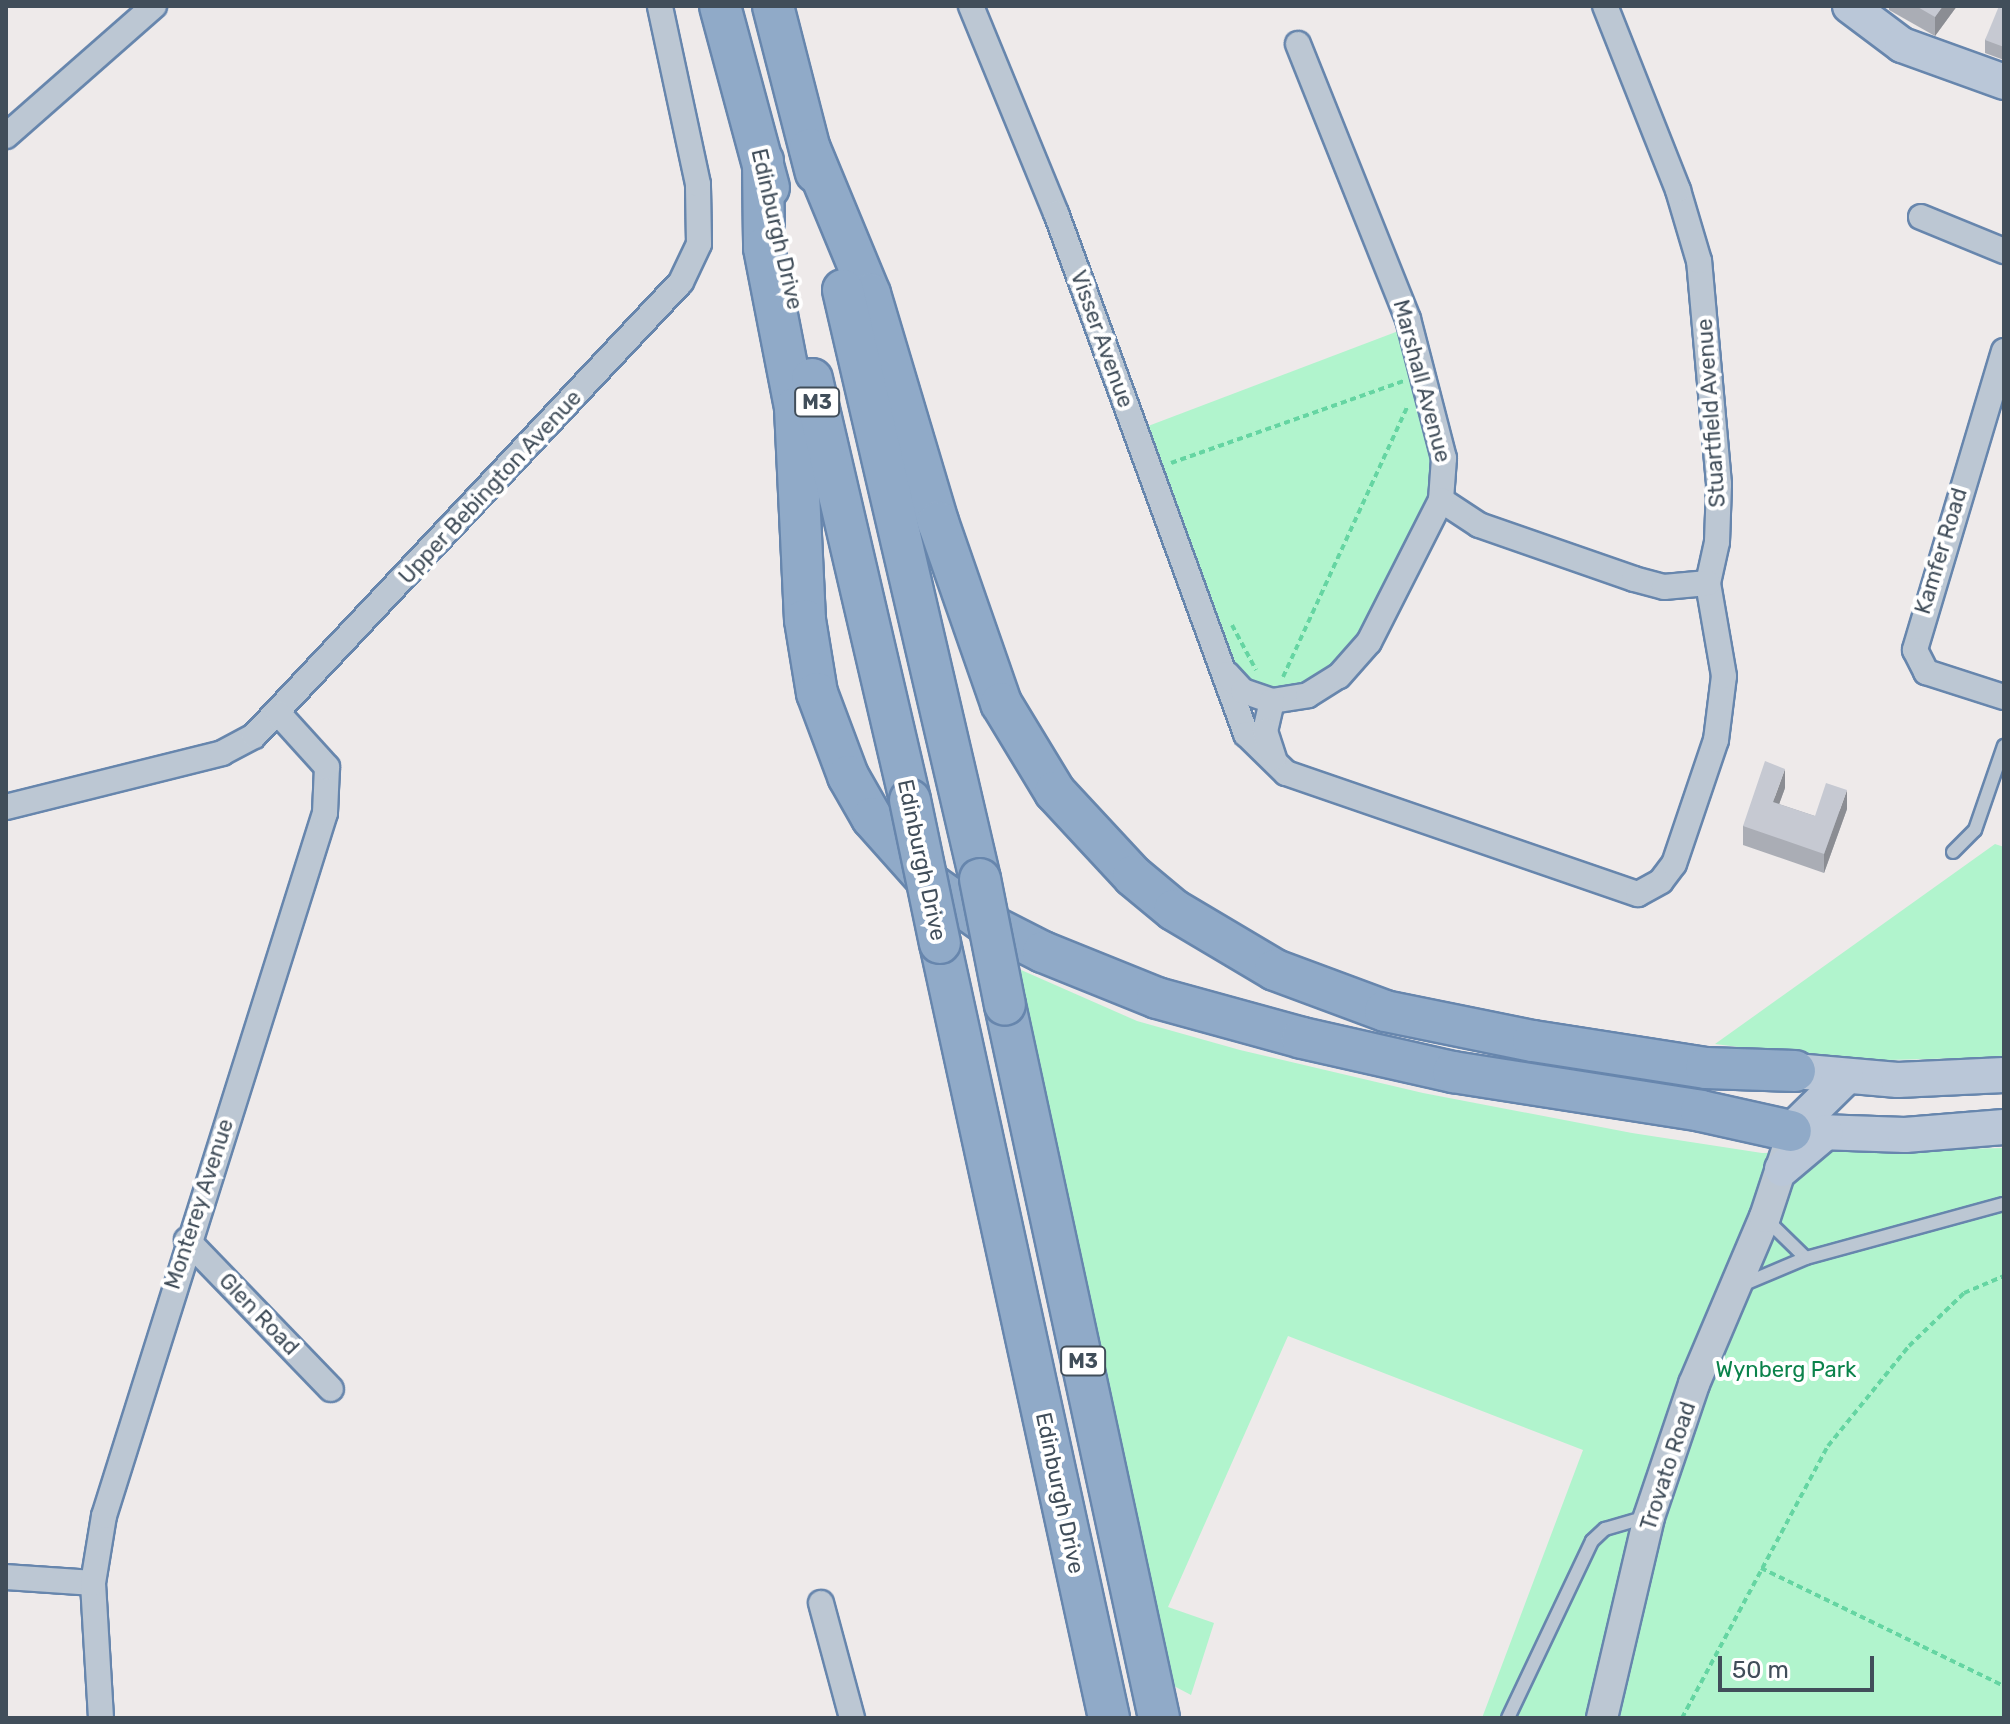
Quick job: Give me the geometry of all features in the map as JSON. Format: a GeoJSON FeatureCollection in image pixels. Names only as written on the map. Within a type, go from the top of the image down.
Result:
{"type":"FeatureCollection","features":[{"type":"Feature","properties":{"kind":"highway","name":"Edinburgh Drive"},"geometry":{"type":"LineString","coordinates":[[720,6],[763,161],[910,800],[1109,1718]]}},
{"type":"Feature","properties":{"kind":"highway","name":"M3"},"geometry":{"type":"LineString","coordinates":[[773,6],[810,149],[980,879],[1159,1718]]}},
{"type":"Feature","properties":{"kind":"highway"},"geometry":{"type":"LineString","coordinates":[[810,149],[870,294],[938,522],[1001,703],[1055,792],[1122,866],[1227,944],[1319,990],[1385,1011],[1533,1041],[1706,1068],[1795,1071]]}},
{"type":"Feature","properties":{"kind":"highway"},"geometry":{"type":"LineString","coordinates":[[763,161],[764,248],[795,408],[804,606],[817,693],[842,763],[872,818],[932,885],[984,922],[1043,952],[1157,998],[1453,1072],[1701,1111],[1800,1144]]}},
{"type":"Feature","properties":{"kind":"highway"},"geometry":{"type":"LineString","coordinates":[[1706,1068],[1764,1090],[1781,1108],[1800,1144]]}},
{"type":"Feature","properties":{"kind":"main road"},"geometry":{"type":"LineString","coordinates":[[1850,6],[1902,45],[2004,82]]}},
{"type":"Feature","properties":{"kind":"main road"},"geometry":{"type":"LineString","coordinates":[[1795,1071],[1846,1077],[2004,1075]]}},
{"type":"Feature","properties":{"kind":"main road"},"geometry":{"type":"LineString","coordinates":[[1800,1144],[1846,1077]]}},
{"type":"Feature","properties":{"kind":"main road"},"geometry":{"type":"LineString","coordinates":[[1800,1144],[2004,1127]]}},
{"type":"Feature","properties":{"kind":"street"},"geometry":{"type":"LineString","coordinates":[[6,136],[154,6]]}},
{"type":"Feature","properties":{"kind":"street","name":"Upper Bebington Avenue"},"geometry":{"type":"LineString","coordinates":[[6,807],[230,750],[279,714],[681,282],[696,257],[698,184],[660,6]]}},
{"type":"Feature","properties":{"kind":"street","name":"Visser Avenue"},"geometry":{"type":"LineString","coordinates":[[971,6],[1056,213],[1227,674]]}},
{"type":"Feature","properties":{"kind":"street","name":"Stuartfield Avenue"},"geometry":{"type":"LineString","coordinates":[[1227,674],[1246,734],[1286,773],[1619,891],[1650,889],[1674,864],[1716,740],[1724,676],[1708,583],[1717,542],[1719,484],[1699,261],[1678,190],[1605,6]]}},
{"type":"Feature","properties":{"kind":"street","name":"Marshall Avenue"},"geometry":{"type":"LineString","coordinates":[[1298,44],[1386,259],[1423,374],[1446,473],[1441,500]]}},
{"type":"Feature","properties":{"kind":"street"},"geometry":{"type":"LineString","coordinates":[[1921,217],[2004,251]]}},
{"type":"Feature","properties":{"kind":"street","name":"Kamfer Road"},"geometry":{"type":"LineString","coordinates":[[2004,351],[1915,650],[1926,672],[2004,697]]}},
{"type":"Feature","properties":{"kind":"street"},"geometry":{"type":"LineString","coordinates":[[1227,674],[1243,691],[1272,701],[1315,692],[1353,663],[1441,500],[1479,525],[1634,579],[1664,587],[1708,583]]}},
{"type":"Feature","properties":{"kind":"street"},"geometry":{"type":"LineString","coordinates":[[1272,701],[1265,731],[1269,751],[1286,773]]}},
{"type":"Feature","properties":{"kind":"street","name":"Monterey Avenue"},"geometry":{"type":"LineString","coordinates":[[101,1718],[93,1583],[118,1462],[325,813],[327,767],[279,714]]}},
{"type":"Feature","properties":{"kind":"street","name":"Trovato Road"},"geometry":{"type":"LineString","coordinates":[[1602,1718],[1649,1517],[1694,1384],[1765,1217],[1800,1144]]}},
{"type":"Feature","properties":{"kind":"street","name":"Glen Road"},"geometry":{"type":"LineString","coordinates":[[187,1240],[331,1389]]}},
{"type":"Feature","properties":{"kind":"street"},"geometry":{"type":"LineString","coordinates":[[6,1577],[93,1583]]}},
{"type":"Feature","properties":{"kind":"street"},"geometry":{"type":"LineString","coordinates":[[821,1603],[852,1718]]}},
{"type":"Feature","properties":{"kind":"lane"},"geometry":{"type":"LineString","coordinates":[[1953,852],[1975,830],[2004,746]]}},
{"type":"Feature","properties":{"kind":"lane"},"geometry":{"type":"LineString","coordinates":[[1735,1287],[1806,1258],[2004,1204]]}},
{"type":"Feature","properties":{"kind":"lane"},"geometry":{"type":"LineString","coordinates":[[1765,1217],[1806,1258]]}},
{"type":"Feature","properties":{"kind":"lane"},"geometry":{"type":"LineString","coordinates":[[1508,1718],[1592,1541],[1605,1529],[1649,1517]]}},
{"type":"Feature","properties":{"kind":"path"},"geometry":{"type":"LineString","coordinates":[[1150,471],[1423,374]]}},
{"type":"Feature","properties":{"kind":"path"},"geometry":{"type":"LineString","coordinates":[[1272,701],[1423,374]]}},
{"type":"Feature","properties":{"kind":"path"},"geometry":{"type":"LineString","coordinates":[[1682,1718],[1828,1446],[1867,1393],[1964,1293],[2004,1276]]}},
{"type":"Feature","properties":{"kind":"path"},"geometry":{"type":"LineString","coordinates":[[1761,1568],[2004,1686]]}},
{"type":"Feature","properties":{"kind":"green space"},"geometry":{"type":"Polygon","coordinates":[[[1409,327],[1449,466],[1372,634],[1315,690],[1243,690],[1135,431],[1409,327]]]}},
{"type":"Feature","properties":{"kind":"green space"},"geometry":{"type":"Polygon","coordinates":[[[1995,844],[2004,847],[2004,1057],[1848,1061],[1715,1044],[1995,844]]]}},
{"type":"Feature","properties":{"kind":"green space","name":"Wynberg Park"},"geometry":{"type":"Polygon","coordinates":[[[1012,966],[1137,1021],[1240,1050],[1423,1093],[1632,1133],[1762,1153],[2004,1148],[2004,1718],[1482,1718],[1583,1450],[1288,1336],[1168,1607],[1214,1623],[1191,1695],[1172,1685],[1012,966]]]}},
{"type":"Feature","properties":{"kind":"building"},"geometry":{"type":"Polygon","coordinates":[[[1916,6],[1943,6],[1935,17],[1916,6]]]}},
{"type":"Feature","properties":{"kind":"building"},"geometry":{"type":"Polygon","coordinates":[[[1999,6],[2004,6],[2004,47],[1985,40],[1999,6]]]}},
{"type":"Feature","properties":{"kind":"building"},"geometry":{"type":"Polygon","coordinates":[[[1765,761],[1785,769],[1773,802],[1815,816],[1826,783],[1847,790],[1824,854],[1743,826],[1765,761]]]}}]}
